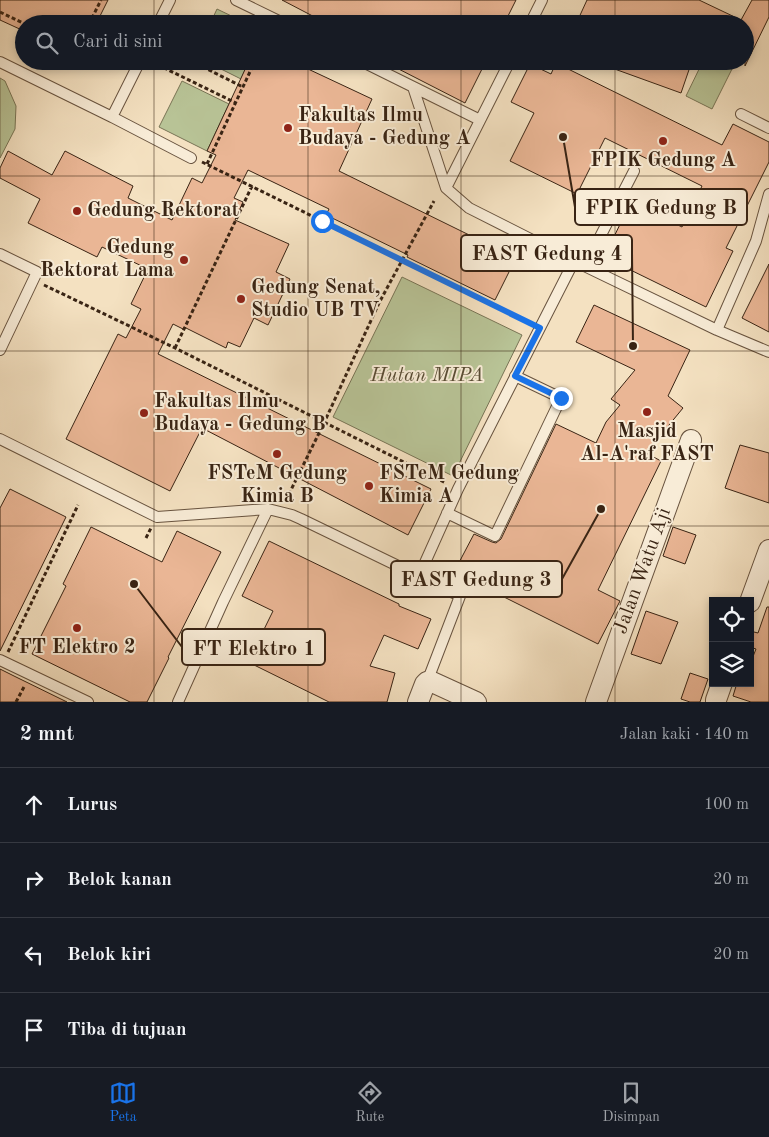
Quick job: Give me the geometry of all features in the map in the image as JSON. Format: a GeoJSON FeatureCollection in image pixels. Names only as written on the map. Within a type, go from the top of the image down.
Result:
{"type":"FeatureCollection","features":[{"type":"Feature","properties":{"kind":"street","name":"Jalan Watu Aji"},"geometry":{"type":"LineString","coordinates":[[596,702],[691,440]]}},
{"type":"Feature","properties":{"kind":"street"},"geometry":{"type":"LineString","coordinates":[[752,597],[769,550]]}},
{"type":"Feature","properties":{"kind":"street"},"geometry":{"type":"LineString","coordinates":[[418,702],[424,684],[430,681],[476,702]]}},
{"type":"Feature","properties":{"kind":"street"},"geometry":{"type":"LineString","coordinates":[[716,702],[721,687]]}},
{"type":"Feature","properties":{"kind":"lane"},"geometry":{"type":"LineString","coordinates":[[162,15],[170,0]]}},
{"type":"Feature","properties":{"kind":"lane"},"geometry":{"type":"LineString","coordinates":[[236,0],[267,15]]}},
{"type":"Feature","properties":{"kind":"lane"},"geometry":{"type":"LineString","coordinates":[[534,15],[542,0]]}},
{"type":"Feature","properties":{"kind":"lane"},"geometry":{"type":"LineString","coordinates":[[0,62],[15,69]]}},
{"type":"Feature","properties":{"kind":"lane"},"geometry":{"type":"LineString","coordinates":[[16,70],[191,158]]}},
{"type":"Feature","properties":{"kind":"lane"},"geometry":{"type":"LineString","coordinates":[[112,117],[136,70]]}},
{"type":"Feature","properties":{"kind":"lane"},"geometry":{"type":"LineString","coordinates":[[378,70],[480,120]]}},
{"type":"Feature","properties":{"kind":"lane"},"geometry":{"type":"LineString","coordinates":[[446,188],[505,70]]}},
{"type":"Feature","properties":{"kind":"lane"},"geometry":{"type":"LineString","coordinates":[[413,87],[446,188],[469,208],[574,261],[718,330],[769,352]]}},
{"type":"Feature","properties":{"kind":"lane"},"geometry":{"type":"LineString","coordinates":[[741,114],[769,128]]}},
{"type":"Feature","properties":{"kind":"lane"},"geometry":{"type":"LineString","coordinates":[[586,266],[634,170]]}},
{"type":"Feature","properties":{"kind":"lane"},"geometry":{"type":"LineString","coordinates":[[718,330],[756,241],[769,194]]}},
{"type":"Feature","properties":{"kind":"lane"},"geometry":{"type":"LineString","coordinates":[[0,254],[37,272],[0,350]]}},
{"type":"Feature","properties":{"kind":"lane"},"geometry":{"type":"LineString","coordinates":[[419,576],[458,489],[574,261]]}},
{"type":"Feature","properties":{"kind":"lane"},"geometry":{"type":"LineString","coordinates":[[447,513],[495,536],[561,398],[515,376]]}},
{"type":"Feature","properties":{"kind":"lane"},"geometry":{"type":"LineString","coordinates":[[0,439],[157,517],[268,509],[280,512],[301,519],[460,596],[427,682]]}},
{"type":"Feature","properties":{"kind":"lane"},"geometry":{"type":"LineString","coordinates":[[178,702],[268,509]]}},
{"type":"Feature","properties":{"kind":"lane"},"geometry":{"type":"LineString","coordinates":[[2,661],[88,702]]}},
{"type":"Feature","properties":{"kind":"path"},"geometry":{"type":"LineString","coordinates":[[93,15],[101,0]]}},
{"type":"Feature","properties":{"kind":"path"},"geometry":{"type":"LineString","coordinates":[[0,12],[15,19]]}},
{"type":"Feature","properties":{"kind":"path"},"geometry":{"type":"LineString","coordinates":[[170,70],[236,102]]}},
{"type":"Feature","properties":{"kind":"path"},"geometry":{"type":"LineString","coordinates":[[208,70],[243,87]]}},
{"type":"Feature","properties":{"kind":"path"},"geometry":{"type":"LineString","coordinates":[[251,70],[207,164],[540,328]]}},
{"type":"Feature","properties":{"kind":"path"},"geometry":{"type":"LineString","coordinates":[[175,348],[252,186]]}},
{"type":"Feature","properties":{"kind":"path"},"geometry":{"type":"LineString","coordinates":[[280,512],[324,423],[379,303],[434,201]]}},
{"type":"Feature","properties":{"kind":"path"},"geometry":{"type":"LineString","coordinates":[[34,280],[458,489]]}},
{"type":"Feature","properties":{"kind":"path"},"geometry":{"type":"LineString","coordinates":[[2,661],[78,505]]}},
{"type":"Feature","properties":{"kind":"path"},"geometry":{"type":"LineString","coordinates":[[16,702],[30,674]]}},
{"type":"Feature","properties":{"kind":"green space"},"geometry":{"type":"Polygon","coordinates":[[[217,9],[229,15],[214,15],[217,9]]]}},
{"type":"Feature","properties":{"kind":"green space"},"geometry":{"type":"Polygon","coordinates":[[[223,70],[245,70],[241,79],[223,70]]]}},
{"type":"Feature","properties":{"kind":"green space"},"geometry":{"type":"Polygon","coordinates":[[[699,70],[732,70],[712,109],[686,96],[699,70]]]}},
{"type":"Feature","properties":{"kind":"green space"},"geometry":{"type":"Polygon","coordinates":[[[0,78],[5,81],[16,106],[15,129],[0,158],[0,78]]]}},
{"type":"Feature","properties":{"kind":"green space"},"geometry":{"type":"Polygon","coordinates":[[[182,81],[229,104],[207,151],[159,127],[182,81]]]}},
{"type":"Feature","properties":{"kind":"green space","name":"Hutan MIPA"},"geometry":{"type":"Polygon","coordinates":[[[402,277],[522,335],[453,476],[333,417],[402,277]]]}},
{"type":"Feature","properties":{"kind":"building"},"geometry":{"type":"Polygon","coordinates":[[[0,0],[108,0],[100,15],[15,15],[15,27],[0,20],[0,0]]]}},
{"type":"Feature","properties":{"kind":"building"},"geometry":{"type":"Polygon","coordinates":[[[282,0],[516,0],[508,15],[311,15],[282,0]]]}},
{"type":"Feature","properties":{"kind":"building"},"geometry":{"type":"Polygon","coordinates":[[[587,0],[699,0],[730,15],[580,15],[587,0]]]}},
{"type":"Feature","properties":{"kind":"building"},"geometry":{"type":"Polygon","coordinates":[[[752,0],[769,0],[769,17],[754,48],[754,15],[744,15],[752,0]]]}},
{"type":"Feature","properties":{"kind":"building"},"geometry":{"type":"Polygon","coordinates":[[[245,70],[310,70],[372,99],[339,171],[516,258],[495,300],[326,215],[329,209],[248,170],[234,198],[243,202],[235,220],[289,244],[276,272],[290,279],[268,325],[254,318],[240,347],[228,342],[226,348],[184,327],[183,329],[173,324],[158,354],[431,489],[408,535],[202,428],[170,491],[66,439],[118,334],[126,338],[141,309],[131,304],[148,269],[102,247],[97,257],[28,223],[40,199],[0,178],[0,168],[8,151],[52,175],[65,151],[133,186],[128,198],[172,220],[192,178],[202,183],[216,155],[207,151],[245,70]]]}},
{"type":"Feature","properties":{"kind":"building"},"geometry":{"type":"Polygon","coordinates":[[[401,70],[482,70],[465,103],[401,70]]]}},
{"type":"Feature","properties":{"kind":"building"},"geometry":{"type":"Polygon","coordinates":[[[527,70],[543,70],[551,74],[553,70],[570,70],[722,145],[733,124],[769,142],[769,162],[726,248],[733,251],[706,307],[604,257],[631,202],[682,227],[702,186],[605,138],[577,194],[510,161],[534,113],[511,102],[527,70]]]}},
{"type":"Feature","properties":{"kind":"building"},"geometry":{"type":"Polygon","coordinates":[[[617,70],[689,70],[681,93],[617,70]]]}},
{"type":"Feature","properties":{"kind":"building"},"geometry":{"type":"Polygon","coordinates":[[[769,264],[769,332],[742,318],[769,264]]]}},
{"type":"Feature","properties":{"kind":"building"},"geometry":{"type":"Polygon","coordinates":[[[594,305],[690,350],[668,396],[683,408],[646,453],[661,461],[598,590],[620,601],[598,644],[454,572],[474,534],[496,543],[501,539],[556,424],[596,443],[606,422],[620,405],[611,399],[635,370],[576,342],[594,305]]]}},
{"type":"Feature","properties":{"kind":"building"},"geometry":{"type":"Polygon","coordinates":[[[740,445],[769,453],[769,503],[725,488],[740,445]]]}},
{"type":"Feature","properties":{"kind":"building"},"geometry":{"type":"Polygon","coordinates":[[[10,489],[66,517],[0,651],[0,508],[10,489]]]}},
{"type":"Feature","properties":{"kind":"building"},"geometry":{"type":"Polygon","coordinates":[[[91,527],[162,562],[177,531],[221,552],[147,702],[130,702],[32,654],[66,586],[63,584],[91,527]]]}},
{"type":"Feature","properties":{"kind":"building"},"geometry":{"type":"Polygon","coordinates":[[[673,527],[696,535],[685,564],[663,556],[673,527]]]}},
{"type":"Feature","properties":{"kind":"building"},"geometry":{"type":"Polygon","coordinates":[[[269,541],[399,604],[399,606],[431,619],[418,649],[384,635],[370,666],[395,673],[387,702],[329,702],[248,662],[273,611],[242,596],[269,541]]]}},
{"type":"Feature","properties":{"kind":"building"},"geometry":{"type":"Polygon","coordinates":[[[767,607],[769,607],[769,702],[751,702],[733,696],[736,687],[754,687],[754,654],[756,649],[754,648],[754,632],[758,633],[767,607]]]}},
{"type":"Feature","properties":{"kind":"building"},"geometry":{"type":"Polygon","coordinates":[[[646,611],[678,622],[661,664],[631,654],[646,611]]]}},
{"type":"Feature","properties":{"kind":"building"},"geometry":{"type":"Polygon","coordinates":[[[0,669],[16,677],[67,702],[0,702],[0,669]]]}},
{"type":"Feature","properties":{"kind":"building"},"geometry":{"type":"Polygon","coordinates":[[[690,673],[708,679],[700,702],[690,702],[681,699],[690,673]]]}},
{"type":"Feature","properties":{"kind":"place","name":"Fakultas Ilmu Budaya - Gedung A"},"geometry":{"type":"Point","coordinates":[288,128]}},
{"type":"Feature","properties":{"kind":"place","name":"FPIK Gedung B"},"geometry":{"type":"Point","coordinates":[563,137]}},
{"type":"Feature","properties":{"kind":"place","name":"FPIK Gedung A"},"geometry":{"type":"Point","coordinates":[663,141]}},
{"type":"Feature","properties":{"kind":"place","name":"Gedung Rektorat"},"geometry":{"type":"Point","coordinates":[77,211]}},
{"type":"Feature","properties":{"kind":"place","name":"Gedung Rektorat Lama"},"geometry":{"type":"Point","coordinates":[184,260]}},
{"type":"Feature","properties":{"kind":"place","name":"Gedung Senat, Studio UB TV"},"geometry":{"type":"Point","coordinates":[241,299]}},
{"type":"Feature","properties":{"kind":"place","name":"FAST Gedung 4"},"geometry":{"type":"Point","coordinates":[633,346]}},
{"type":"Feature","properties":{"kind":"place","name":"Masjid Al-A'raf FAST"},"geometry":{"type":"Point","coordinates":[647,412]}},
{"type":"Feature","properties":{"kind":"place","name":"Fakultas Ilmu Budaya - Gedung B"},"geometry":{"type":"Point","coordinates":[144,413]}},
{"type":"Feature","properties":{"kind":"place","name":"FSTeM Gedung Kimia B"},"geometry":{"type":"Point","coordinates":[277,454]}},
{"type":"Feature","properties":{"kind":"place","name":"FSTeM Gedung Kimia A"},"geometry":{"type":"Point","coordinates":[369,486]}},
{"type":"Feature","properties":{"kind":"place","name":"FAST Gedung 3"},"geometry":{"type":"Point","coordinates":[601,509]}},
{"type":"Feature","properties":{"kind":"place","name":"FT Elektro 1"},"geometry":{"type":"Point","coordinates":[134,584]}},
{"type":"Feature","properties":{"kind":"place","name":"FT Elektro 2"},"geometry":{"type":"Point","coordinates":[77,628]}},
{"type":"Feature","properties":{"kind":"route"},"geometry":{"type":"LineString","coordinates":[[322,221],[540,328],[515,376],[561,398]]}}]}
